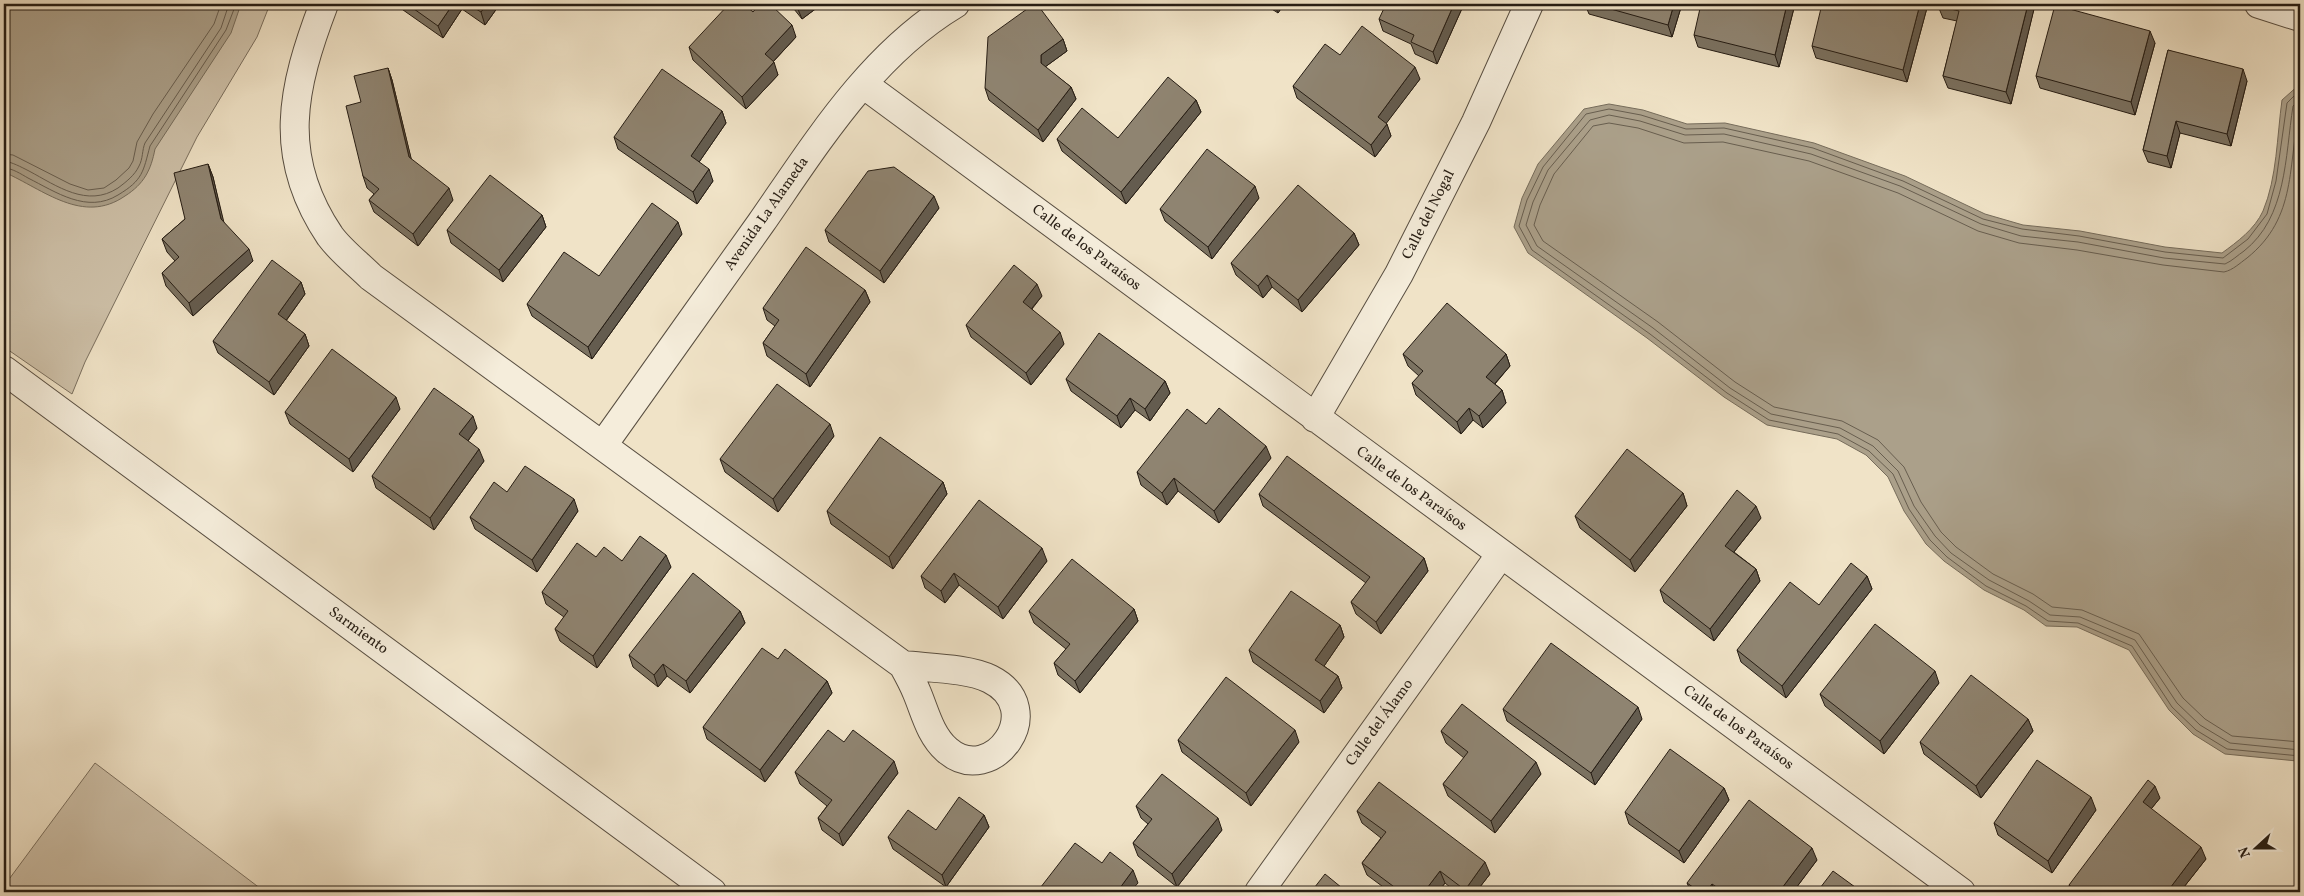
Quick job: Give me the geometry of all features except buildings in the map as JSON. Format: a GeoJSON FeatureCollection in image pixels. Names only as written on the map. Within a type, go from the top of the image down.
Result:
{"type":"FeatureCollection","features":[{"type":"Feature","properties":{"kind":"street"},"geometry":{"type":"LineString","coordinates":[[324,4],[300,73],[294,119],[296,162],[309,197],[331,238],[371,277],[903,665]]}},
{"type":"Feature","properties":{"kind":"street","name":"Avenida La Alameda"},"geometry":{"type":"LineString","coordinates":[[603,446],[823,134],[863,84],[896,48],[934,16],[955,4]]}},
{"type":"Feature","properties":{"kind":"street","name":"Calle del Nogal"},"geometry":{"type":"LineString","coordinates":[[1315,418],[1400,274],[1476,122],[1529,4]]}},
{"type":"Feature","properties":{"kind":"street"},"geometry":{"type":"LineString","coordinates":[[2259,4],[2300,17]]}},
{"type":"Feature","properties":{"kind":"street","name":"Calle de los Paraísos"},"geometry":{"type":"LineString","coordinates":[[863,84],[1961,892]]}},
{"type":"Feature","properties":{"kind":"street","name":"Sarmiento"},"geometry":{"type":"LineString","coordinates":[[4,370],[712,892]]}},
{"type":"Feature","properties":{"kind":"street","name":"Calle del Álamo"},"geometry":{"type":"LineString","coordinates":[[1259,892],[1501,554]]}},
{"type":"Feature","properties":{"kind":"shaded area"},"geometry":{"type":"Polygon","coordinates":[[[4,4],[270,4],[257,37],[197,137],[85,362],[72,394],[4,347],[4,4]]]}},
{"type":"Feature","properties":{"kind":"shaded area"},"geometry":{"type":"Polygon","coordinates":[[[95,763],[265,892],[4,892],[4,886],[95,763]]]}},
{"type":"Feature","properties":{"kind":"water"},"geometry":{"type":"Polygon","coordinates":[[[4,4],[241,4],[231,33],[155,149],[146,176],[137,187],[125,196],[109,204],[94,207],[64,202],[4,172],[4,4]]]}},
{"type":"Feature","properties":{"kind":"water"},"geometry":{"type":"Polygon","coordinates":[[[2300,84],[2300,760],[2297,761],[2225,754],[2193,734],[2169,710],[2129,650],[2077,627],[2046,626],[2024,610],[1984,590],[1944,561],[1926,544],[1904,511],[1888,477],[1866,455],[1837,439],[1767,425],[1724,397],[1647,338],[1528,253],[1514,227],[1522,198],[1538,164],[1584,109],[1609,104],[1643,110],[1687,124],[1725,123],[1814,143],[1905,176],[1985,214],[2023,225],[2080,231],[2165,247],[2222,253],[2239,240],[2260,218],[2268,198],[2274,171],[2282,100],[2300,84]]]}}]}
